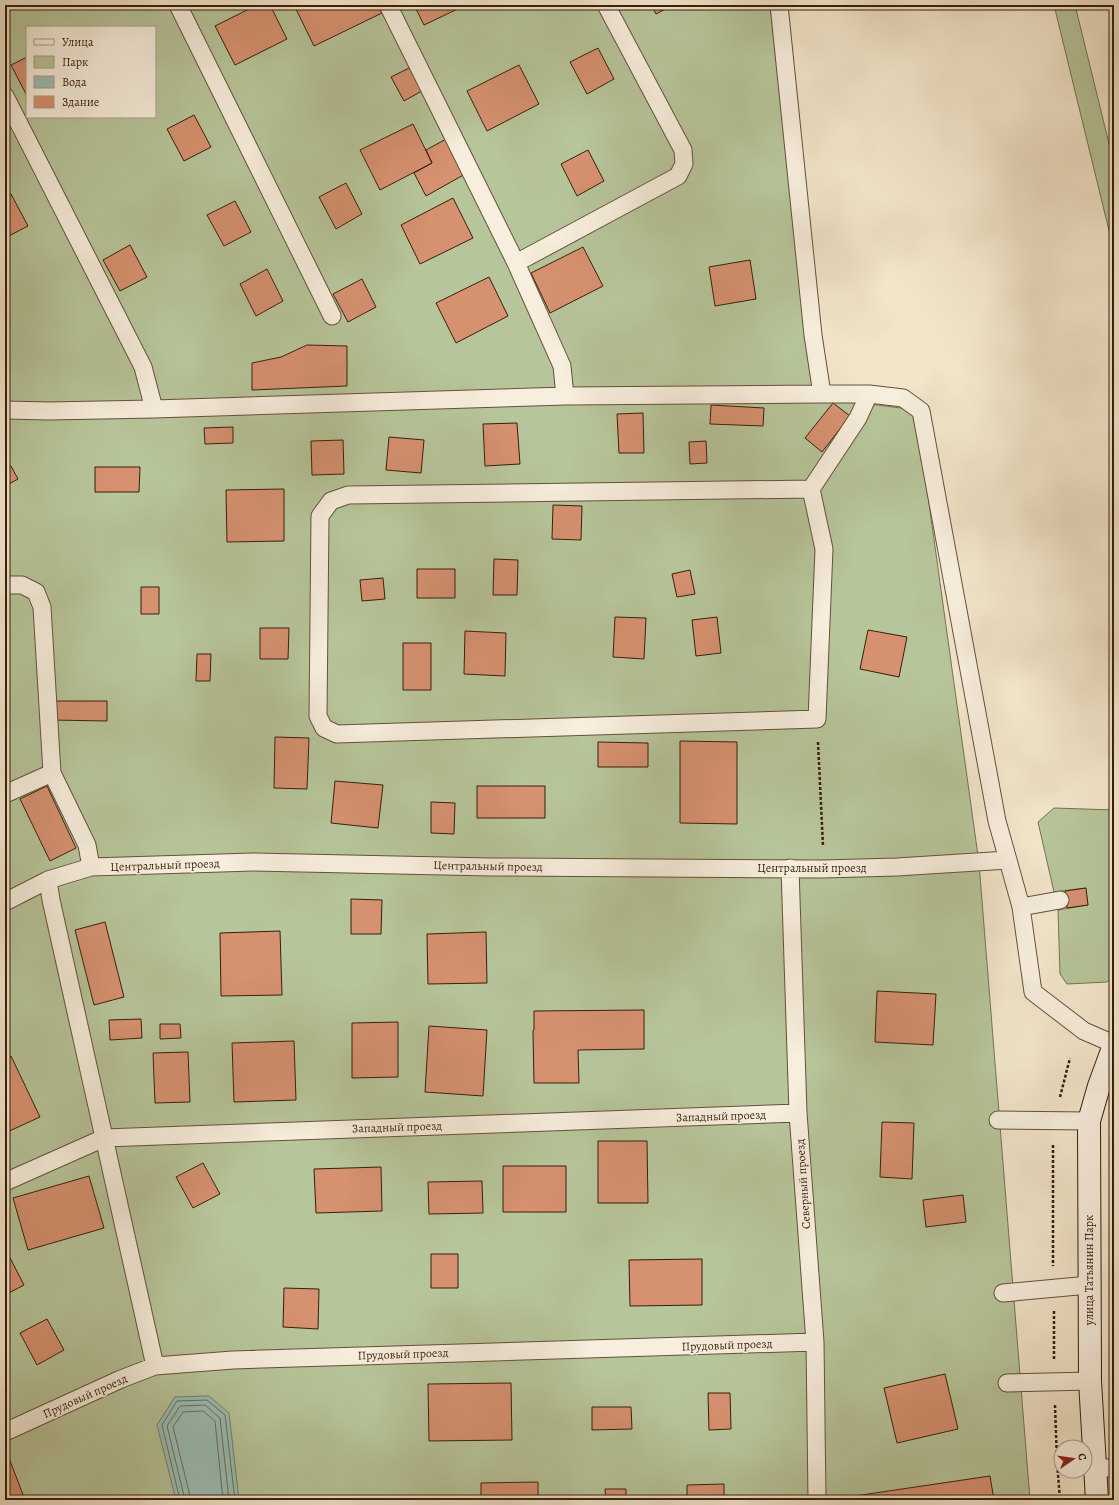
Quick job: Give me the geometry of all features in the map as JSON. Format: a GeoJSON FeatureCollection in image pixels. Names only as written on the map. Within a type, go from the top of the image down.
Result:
{"type":"FeatureCollection","features":[{"type":"Feature","properties":{"kind":"street","name":"улица Татьянин Парк"},"geometry":{"type":"LineString","coordinates":[[1097,1500],[1105,1468],[1090,1381],[1089,1121],[1099,1086],[1114,1044]]}},
{"type":"Feature","properties":{"kind":"lane"},"geometry":{"type":"LineString","coordinates":[[178,5],[332,316]]}},
{"type":"Feature","properties":{"kind":"lane"},"geometry":{"type":"LineString","coordinates":[[388,5],[516,263],[562,366],[565,396]]}},
{"type":"Feature","properties":{"kind":"lane"},"geometry":{"type":"LineString","coordinates":[[516,263],[678,176],[684,164],[683,150],[606,5]]}},
{"type":"Feature","properties":{"kind":"lane"},"geometry":{"type":"LineString","coordinates":[[779,5],[813,336],[822,394]]}},
{"type":"Feature","properties":{"kind":"lane"},"geometry":{"type":"LineString","coordinates":[[5,96],[143,367],[154,409]]}},
{"type":"Feature","properties":{"kind":"lane"},"geometry":{"type":"LineString","coordinates":[[811,489],[348,495],[331,500],[320,516],[318,716],[324,728],[337,734],[816,719],[824,549],[811,489],[858,418],[869,394]]}},
{"type":"Feature","properties":{"kind":"lane"},"geometry":{"type":"LineString","coordinates":[[5,410],[48,412],[565,396],[869,394],[903,398],[921,412],[997,821],[1021,907],[1033,992],[1084,1031],[1114,1044]]}},
{"type":"Feature","properties":{"kind":"lane"},"geometry":{"type":"LineString","coordinates":[[5,585],[22,585],[36,592],[42,608],[52,773],[87,845],[91,867]]}},
{"type":"Feature","properties":{"kind":"lane"},"geometry":{"type":"LineString","coordinates":[[5,794],[52,773]]}},
{"type":"Feature","properties":{"kind":"lane","name":"Центральный проезд"},"geometry":{"type":"LineString","coordinates":[[5,902],[48,880],[91,867],[253,862],[491,867],[823,869],[979,863],[1008,860]]}},
{"type":"Feature","properties":{"kind":"lane","name":"Северный проезд"},"geometry":{"type":"LineString","coordinates":[[790,868],[798,1113],[815,1342],[817,1500]]}},
{"type":"Feature","properties":{"kind":"lane"},"geometry":{"type":"LineString","coordinates":[[48,880],[51,900],[155,1366]]}},
{"type":"Feature","properties":{"kind":"lane"},"geometry":{"type":"LineString","coordinates":[[1021,907],[1060,900]]}},
{"type":"Feature","properties":{"kind":"lane","name":"Западный проезд"},"geometry":{"type":"LineString","coordinates":[[5,1182],[104,1138],[798,1113]]}},
{"type":"Feature","properties":{"kind":"lane"},"geometry":{"type":"LineString","coordinates":[[998,1120],[1089,1121]]}},
{"type":"Feature","properties":{"kind":"lane"},"geometry":{"type":"LineString","coordinates":[[1003,1293],[1089,1285]]}},
{"type":"Feature","properties":{"kind":"lane","name":"Прудовый проезд"},"geometry":{"type":"LineString","coordinates":[[5,1432],[121,1379],[155,1366],[240,1359],[815,1342]]}},
{"type":"Feature","properties":{"kind":"lane"},"geometry":{"type":"LineString","coordinates":[[1007,1383],[1090,1381]]}},
{"type":"Feature","properties":{"kind":"path"},"geometry":{"type":"LineString","coordinates":[[816,719],[823,869]]}},
{"type":"Feature","properties":{"kind":"green space"},"geometry":{"type":"Polygon","coordinates":[[[5,5],[770,5],[816,397],[916,410],[979,863],[1030,1500],[5,1500],[5,5]]]}},
{"type":"Feature","properties":{"kind":"green space"},"geometry":{"type":"Polygon","coordinates":[[[1054,5],[1075,5],[1114,164],[1114,251],[1054,5]]]}},
{"type":"Feature","properties":{"kind":"green space"},"geometry":{"type":"Polygon","coordinates":[[[1054,808],[1114,810],[1114,975],[1107,982],[1067,984],[1060,974],[1058,910],[1088,905],[1085,888],[1054,892],[1038,822],[1054,808]]]}},
{"type":"Feature","properties":{"kind":"water"},"geometry":{"type":"Polygon","coordinates":[[[209,1396],[229,1413],[239,1500],[176,1500],[157,1425],[175,1397],[209,1396]]]}},
{"type":"Feature","properties":{"kind":"building"},"geometry":{"type":"Polygon","coordinates":[[[257,5],[270,5],[287,39],[235,65],[215,26],[257,5]]]}},
{"type":"Feature","properties":{"kind":"building"},"geometry":{"type":"Polygon","coordinates":[[[294,5],[378,5],[382,13],[314,46],[294,5]]]}},
{"type":"Feature","properties":{"kind":"building"},"geometry":{"type":"Polygon","coordinates":[[[414,5],[466,5],[424,25],[414,5]]]}},
{"type":"Feature","properties":{"kind":"building"},"geometry":{"type":"Polygon","coordinates":[[[651,5],[673,5],[656,14],[651,5]]]}},
{"type":"Feature","properties":{"kind":"building"},"geometry":{"type":"Polygon","coordinates":[[[598,48],[614,79],[587,94],[570,62],[598,48]]]}},
{"type":"Feature","properties":{"kind":"building"},"geometry":{"type":"Polygon","coordinates":[[[26,58],[26,94],[11,65],[26,58]]]}},
{"type":"Feature","properties":{"kind":"building"},"geometry":{"type":"Polygon","coordinates":[[[519,65],[539,104],[487,131],[467,91],[519,65]]]}},
{"type":"Feature","properties":{"kind":"building"},"geometry":{"type":"Polygon","coordinates":[[[411,67],[422,91],[404,101],[391,77],[411,67]]]}},
{"type":"Feature","properties":{"kind":"building"},"geometry":{"type":"Polygon","coordinates":[[[194,115],[211,147],[184,161],[167,129],[194,115]]]}},
{"type":"Feature","properties":{"kind":"building"},"geometry":{"type":"Polygon","coordinates":[[[413,124],[432,163],[380,190],[360,150],[413,124]]]}},
{"type":"Feature","properties":{"kind":"building"},"geometry":{"type":"Polygon","coordinates":[[[448,138],[467,173],[426,196],[414,173],[432,163],[426,150],[448,138]]]}},
{"type":"Feature","properties":{"kind":"building"},"geometry":{"type":"Polygon","coordinates":[[[588,150],[604,181],[577,196],[561,164],[588,150]]]}},
{"type":"Feature","properties":{"kind":"building"},"geometry":{"type":"Polygon","coordinates":[[[346,183],[362,214],[336,229],[319,197],[346,183]]]}},
{"type":"Feature","properties":{"kind":"building"},"geometry":{"type":"Polygon","coordinates":[[[11,194],[28,226],[5,238],[5,197],[11,194]]]}},
{"type":"Feature","properties":{"kind":"building"},"geometry":{"type":"Polygon","coordinates":[[[453,198],[473,238],[420,264],[401,225],[453,198]]]}},
{"type":"Feature","properties":{"kind":"building"},"geometry":{"type":"Polygon","coordinates":[[[235,201],[251,232],[224,246],[207,215],[235,201]]]}},
{"type":"Feature","properties":{"kind":"building"},"geometry":{"type":"Polygon","coordinates":[[[130,245],[147,277],[120,291],[103,260],[130,245]]]}},
{"type":"Feature","properties":{"kind":"building"},"geometry":{"type":"Polygon","coordinates":[[[583,247],[603,286],[550,313],[531,273],[583,247]]]}},
{"type":"Feature","properties":{"kind":"building"},"geometry":{"type":"Polygon","coordinates":[[[750,260],[756,299],[715,306],[709,267],[750,260]]]}},
{"type":"Feature","properties":{"kind":"building"},"geometry":{"type":"Polygon","coordinates":[[[267,269],[283,301],[256,316],[240,284],[267,269]]]}},
{"type":"Feature","properties":{"kind":"building"},"geometry":{"type":"Polygon","coordinates":[[[489,277],[508,316],[456,343],[436,303],[489,277]]]}},
{"type":"Feature","properties":{"kind":"building"},"geometry":{"type":"Polygon","coordinates":[[[362,279],[376,307],[348,322],[333,294],[362,279]]]}},
{"type":"Feature","properties":{"kind":"building"},"geometry":{"type":"Polygon","coordinates":[[[307,345],[347,346],[347,386],[252,390],[252,363],[281,357],[307,345]]]}},
{"type":"Feature","properties":{"kind":"building"},"geometry":{"type":"Polygon","coordinates":[[[833,403],[850,416],[822,452],[805,438],[833,403]]]}},
{"type":"Feature","properties":{"kind":"building"},"geometry":{"type":"Polygon","coordinates":[[[711,405],[764,408],[763,426],[710,424],[711,405]]]}},
{"type":"Feature","properties":{"kind":"building"},"geometry":{"type":"Polygon","coordinates":[[[643,413],[644,453],[619,453],[617,414],[643,413]]]}},
{"type":"Feature","properties":{"kind":"building"},"geometry":{"type":"Polygon","coordinates":[[[517,423],[520,464],[485,466],[483,424],[517,423]]]}},
{"type":"Feature","properties":{"kind":"building"},"geometry":{"type":"Polygon","coordinates":[[[233,427],[233,443],[205,444],[204,428],[233,427]]]}},
{"type":"Feature","properties":{"kind":"building"},"geometry":{"type":"Polygon","coordinates":[[[389,437],[424,440],[421,473],[386,470],[389,437]]]}},
{"type":"Feature","properties":{"kind":"building"},"geometry":{"type":"Polygon","coordinates":[[[343,440],[344,474],[312,475],[311,441],[343,440]]]}},
{"type":"Feature","properties":{"kind":"building"},"geometry":{"type":"Polygon","coordinates":[[[706,441],[707,463],[690,464],[689,442],[706,441]]]}},
{"type":"Feature","properties":{"kind":"building"},"geometry":{"type":"Polygon","coordinates":[[[11,466],[18,479],[5,486],[5,469],[11,466]]]}},
{"type":"Feature","properties":{"kind":"building"},"geometry":{"type":"Polygon","coordinates":[[[95,467],[140,467],[139,492],[95,492],[95,467]]]}},
{"type":"Feature","properties":{"kind":"building"},"geometry":{"type":"Polygon","coordinates":[[[284,489],[284,541],[227,542],[226,490],[284,489]]]}},
{"type":"Feature","properties":{"kind":"building"},"geometry":{"type":"Polygon","coordinates":[[[553,505],[582,506],[581,540],[552,539],[553,505]]]}},
{"type":"Feature","properties":{"kind":"building"},"geometry":{"type":"Polygon","coordinates":[[[494,559],[518,560],[517,595],[493,595],[494,559]]]}},
{"type":"Feature","properties":{"kind":"building"},"geometry":{"type":"Polygon","coordinates":[[[417,569],[455,569],[455,598],[417,598],[417,569]]]}},
{"type":"Feature","properties":{"kind":"building"},"geometry":{"type":"Polygon","coordinates":[[[690,570],[695,594],[677,597],[672,574],[690,570]]]}},
{"type":"Feature","properties":{"kind":"building"},"geometry":{"type":"Polygon","coordinates":[[[383,578],[385,599],[362,601],[360,580],[383,578]]]}},
{"type":"Feature","properties":{"kind":"building"},"geometry":{"type":"Polygon","coordinates":[[[141,587],[159,587],[159,614],[141,614],[141,587]]]}},
{"type":"Feature","properties":{"kind":"building"},"geometry":{"type":"Polygon","coordinates":[[[615,617],[646,618],[644,659],[613,657],[615,617]]]}},
{"type":"Feature","properties":{"kind":"building"},"geometry":{"type":"Polygon","coordinates":[[[717,617],[721,653],[696,656],[692,620],[717,617]]]}},
{"type":"Feature","properties":{"kind":"building"},"geometry":{"type":"Polygon","coordinates":[[[260,628],[289,628],[288,659],[260,659],[260,628]]]}},
{"type":"Feature","properties":{"kind":"building"},"geometry":{"type":"Polygon","coordinates":[[[868,630],[907,637],[899,677],[860,669],[868,630]]]}},
{"type":"Feature","properties":{"kind":"building"},"geometry":{"type":"Polygon","coordinates":[[[465,631],[506,633],[505,676],[464,674],[465,631]]]}},
{"type":"Feature","properties":{"kind":"building"},"geometry":{"type":"Polygon","coordinates":[[[403,643],[431,643],[431,690],[403,690],[403,643]]]}},
{"type":"Feature","properties":{"kind":"building"},"geometry":{"type":"Polygon","coordinates":[[[197,654],[211,654],[210,681],[196,681],[197,654]]]}},
{"type":"Feature","properties":{"kind":"building"},"geometry":{"type":"Polygon","coordinates":[[[52,701],[107,701],[107,721],[52,720],[52,701]]]}},
{"type":"Feature","properties":{"kind":"building"},"geometry":{"type":"Polygon","coordinates":[[[275,737],[309,738],[307,789],[274,788],[275,737]]]}},
{"type":"Feature","properties":{"kind":"building"},"geometry":{"type":"Polygon","coordinates":[[[680,741],[737,742],[737,824],[680,823],[680,741]]]}},
{"type":"Feature","properties":{"kind":"building"},"geometry":{"type":"Polygon","coordinates":[[[598,742],[648,743],[648,767],[598,767],[598,742]]]}},
{"type":"Feature","properties":{"kind":"building"},"geometry":{"type":"Polygon","coordinates":[[[335,781],[383,785],[378,828],[331,823],[335,781]]]}},
{"type":"Feature","properties":{"kind":"building"},"geometry":{"type":"Polygon","coordinates":[[[47,786],[76,848],[50,861],[20,799],[47,786]]]}},
{"type":"Feature","properties":{"kind":"building"},"geometry":{"type":"Polygon","coordinates":[[[477,786],[545,786],[545,818],[477,818],[477,786]]]}},
{"type":"Feature","properties":{"kind":"building"},"geometry":{"type":"Polygon","coordinates":[[[431,802],[455,803],[454,834],[431,833],[431,802]]]}},
{"type":"Feature","properties":{"kind":"building"},"geometry":{"type":"Polygon","coordinates":[[[1086,888],[1088,905],[1067,908],[1065,891],[1086,888]]]}},
{"type":"Feature","properties":{"kind":"building"},"geometry":{"type":"Polygon","coordinates":[[[351,899],[382,900],[381,934],[351,934],[351,899]]]}},
{"type":"Feature","properties":{"kind":"building"},"geometry":{"type":"Polygon","coordinates":[[[105,922],[124,997],[94,1005],[75,930],[105,922]]]}},
{"type":"Feature","properties":{"kind":"building"},"geometry":{"type":"Polygon","coordinates":[[[280,931],[282,995],[221,996],[220,933],[280,931]]]}},
{"type":"Feature","properties":{"kind":"building"},"geometry":{"type":"Polygon","coordinates":[[[486,932],[487,983],[428,984],[427,934],[486,932]]]}},
{"type":"Feature","properties":{"kind":"building"},"geometry":{"type":"Polygon","coordinates":[[[877,991],[936,994],[933,1045],[875,1042],[877,991]]]}},
{"type":"Feature","properties":{"kind":"building"},"geometry":{"type":"Polygon","coordinates":[[[644,1010],[644,1049],[578,1050],[579,1083],[534,1083],[534,1011],[644,1010]]]}},
{"type":"Feature","properties":{"kind":"building"},"geometry":{"type":"Polygon","coordinates":[[[141,1019],[142,1038],[110,1040],[109,1020],[141,1019]]]}},
{"type":"Feature","properties":{"kind":"building"},"geometry":{"type":"Polygon","coordinates":[[[398,1022],[398,1077],[352,1078],[352,1023],[398,1022]]]}},
{"type":"Feature","properties":{"kind":"building"},"geometry":{"type":"Polygon","coordinates":[[[160,1024],[180,1024],[181,1038],[160,1039],[160,1024]]]}},
{"type":"Feature","properties":{"kind":"building"},"geometry":{"type":"Polygon","coordinates":[[[429,1026],[487,1030],[483,1096],[425,1092],[429,1026]]]}},
{"type":"Feature","properties":{"kind":"building"},"geometry":{"type":"Polygon","coordinates":[[[294,1041],[296,1100],[234,1102],[232,1043],[294,1041]]]}},
{"type":"Feature","properties":{"kind":"building"},"geometry":{"type":"Polygon","coordinates":[[[188,1052],[190,1102],[155,1103],[153,1053],[188,1052]]]}},
{"type":"Feature","properties":{"kind":"building"},"geometry":{"type":"Polygon","coordinates":[[[11,1056],[40,1117],[5,1133],[5,1059],[11,1056]]]}},
{"type":"Feature","properties":{"kind":"building"},"geometry":{"type":"Polygon","coordinates":[[[882,1122],[914,1123],[912,1179],[880,1177],[882,1122]]]}},
{"type":"Feature","properties":{"kind":"building"},"geometry":{"type":"Polygon","coordinates":[[[598,1141],[647,1141],[648,1203],[598,1203],[598,1141]]]}},
{"type":"Feature","properties":{"kind":"building"},"geometry":{"type":"Polygon","coordinates":[[[203,1163],[220,1194],[193,1208],[176,1177],[203,1163]]]}},
{"type":"Feature","properties":{"kind":"building"},"geometry":{"type":"Polygon","coordinates":[[[503,1166],[566,1166],[566,1212],[503,1212],[503,1166]]]}},
{"type":"Feature","properties":{"kind":"building"},"geometry":{"type":"Polygon","coordinates":[[[381,1167],[382,1211],[316,1213],[314,1169],[381,1167]]]}},
{"type":"Feature","properties":{"kind":"building"},"geometry":{"type":"Polygon","coordinates":[[[89,1176],[104,1228],[28,1250],[13,1198],[89,1176]]]}},
{"type":"Feature","properties":{"kind":"building"},"geometry":{"type":"Polygon","coordinates":[[[482,1181],[483,1213],[429,1214],[428,1182],[482,1181]]]}},
{"type":"Feature","properties":{"kind":"building"},"geometry":{"type":"Polygon","coordinates":[[[963,1195],[966,1222],[926,1227],[923,1200],[963,1195]]]}},
{"type":"Feature","properties":{"kind":"building"},"geometry":{"type":"Polygon","coordinates":[[[8,1254],[24,1285],[5,1295],[5,1255],[8,1254]]]}},
{"type":"Feature","properties":{"kind":"building"},"geometry":{"type":"Polygon","coordinates":[[[431,1254],[458,1254],[458,1288],[431,1288],[431,1254]]]}},
{"type":"Feature","properties":{"kind":"building"},"geometry":{"type":"Polygon","coordinates":[[[702,1259],[702,1305],[630,1306],[629,1260],[702,1259]]]}},
{"type":"Feature","properties":{"kind":"building"},"geometry":{"type":"Polygon","coordinates":[[[284,1288],[319,1289],[318,1329],[283,1327],[284,1288]]]}},
{"type":"Feature","properties":{"kind":"building"},"geometry":{"type":"Polygon","coordinates":[[[47,1319],[64,1350],[37,1365],[20,1333],[47,1319]]]}},
{"type":"Feature","properties":{"kind":"building"},"geometry":{"type":"Polygon","coordinates":[[[945,1374],[958,1429],[897,1443],[884,1388],[945,1374]]]}},
{"type":"Feature","properties":{"kind":"building"},"geometry":{"type":"Polygon","coordinates":[[[511,1383],[512,1440],[429,1441],[428,1384],[511,1383]]]}},
{"type":"Feature","properties":{"kind":"building"},"geometry":{"type":"Polygon","coordinates":[[[708,1393],[730,1393],[731,1429],[709,1430],[708,1393]]]}},
{"type":"Feature","properties":{"kind":"building"},"geometry":{"type":"Polygon","coordinates":[[[592,1407],[631,1407],[632,1429],[592,1430],[592,1407]]]}},
{"type":"Feature","properties":{"kind":"building"},"geometry":{"type":"Polygon","coordinates":[[[9,1458],[25,1500],[5,1500],[5,1459],[9,1458]]]}},
{"type":"Feature","properties":{"kind":"building"},"geometry":{"type":"Polygon","coordinates":[[[990,1476],[994,1500],[841,1500],[841,1498],[990,1476]]]}},
{"type":"Feature","properties":{"kind":"building"},"geometry":{"type":"Polygon","coordinates":[[[538,1482],[538,1500],[481,1500],[481,1483],[538,1482]]]}},
{"type":"Feature","properties":{"kind":"building"},"geometry":{"type":"Polygon","coordinates":[[[724,1484],[724,1500],[687,1500],[687,1485],[724,1484]]]}},
{"type":"Feature","properties":{"kind":"building"},"geometry":{"type":"Polygon","coordinates":[[[605,1489],[626,1489],[626,1500],[606,1500],[605,1489]]]}}]}
